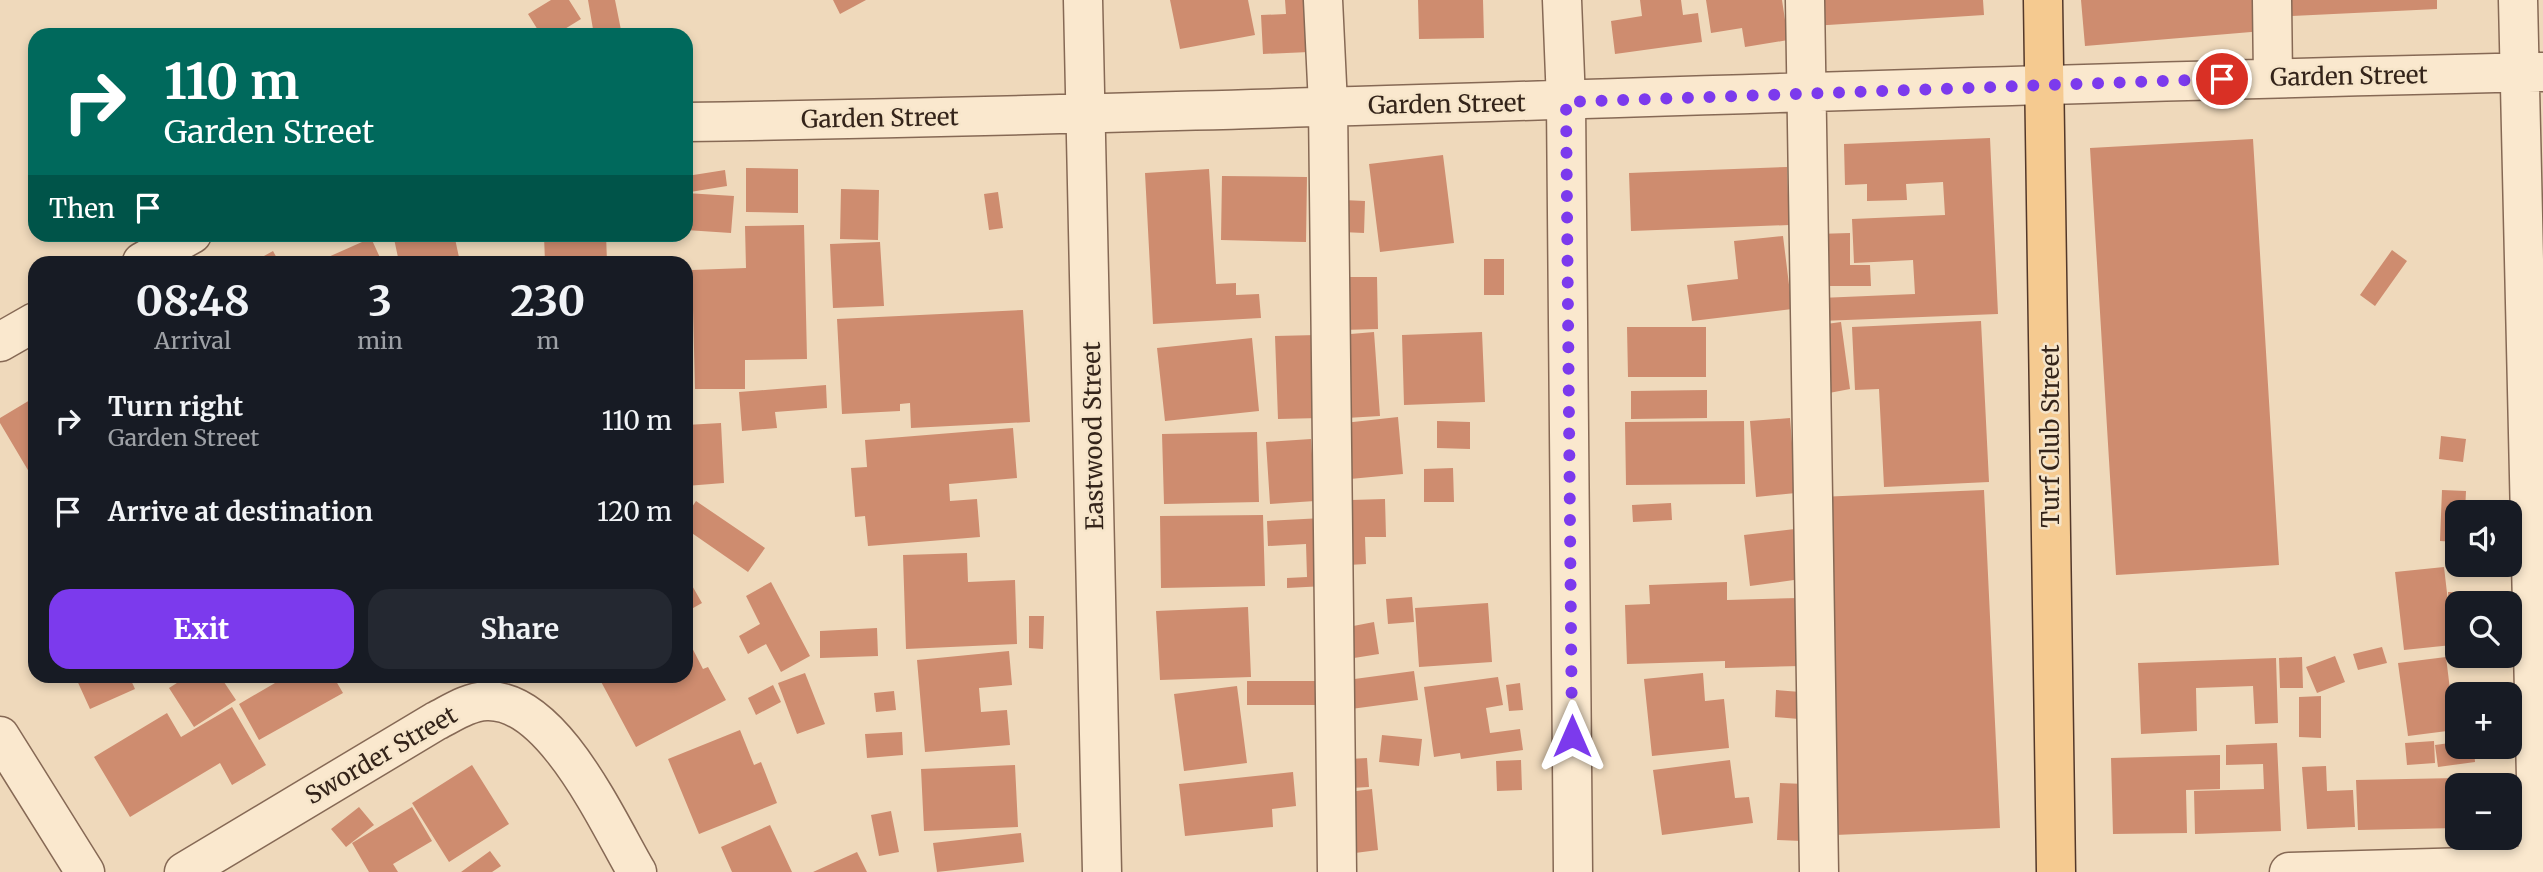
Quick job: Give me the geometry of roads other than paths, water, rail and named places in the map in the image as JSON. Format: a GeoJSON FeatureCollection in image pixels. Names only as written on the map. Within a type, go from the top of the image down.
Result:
{"type":"FeatureCollection","features":[{"type":"Feature","properties":{"kind":"main road","name":"Turf Club Street"},"geometry":{"type":"LineString","coordinates":[[2043,0],[2056,872]]}},
{"type":"Feature","properties":{"kind":"street","name":"Eastwood Street"},"geometry":{"type":"LineString","coordinates":[[1083,0],[1102,872]]}},
{"type":"Feature","properties":{"kind":"street"},"geometry":{"type":"LineString","coordinates":[[1323,0],[1328,105],[1337,872]]}},
{"type":"Feature","properties":{"kind":"street"},"geometry":{"type":"LineString","coordinates":[[1562,0],[1566,102],[1573,872]]}},
{"type":"Feature","properties":{"kind":"street"},"geometry":{"type":"LineString","coordinates":[[1805,0],[1809,94],[1819,872]]}},
{"type":"Feature","properties":{"kind":"street"},"geometry":{"type":"LineString","coordinates":[[2272,0],[2273,78]]}},
{"type":"Feature","properties":{"kind":"street"},"geometry":{"type":"LineString","coordinates":[[2289,872],[2541,865],[2532,72],[2518,0]]}},
{"type":"Feature","properties":{"kind":"street","name":"Garden Street"},"geometry":{"type":"LineString","coordinates":[[693,122],[1086,115],[1328,105],[1566,102],[2046,83],[2532,72]]}},
{"type":"Feature","properties":{"kind":"street"},"geometry":{"type":"LineString","coordinates":[[153,256],[178,242]]}},
{"type":"Feature","properties":{"kind":"street"},"geometry":{"type":"LineString","coordinates":[[0,342],[28,326]]}},
{"type":"Feature","properties":{"kind":"street","name":"Sworder Street"},"geometry":{"type":"LineString","coordinates":[[184,872],[425,727],[463,707],[487,701],[503,703],[520,711],[552,736],[573,765],[637,872]]}},
{"type":"Feature","properties":{"kind":"street"},"geometry":{"type":"LineString","coordinates":[[0,736],[85,872]]}}]}
